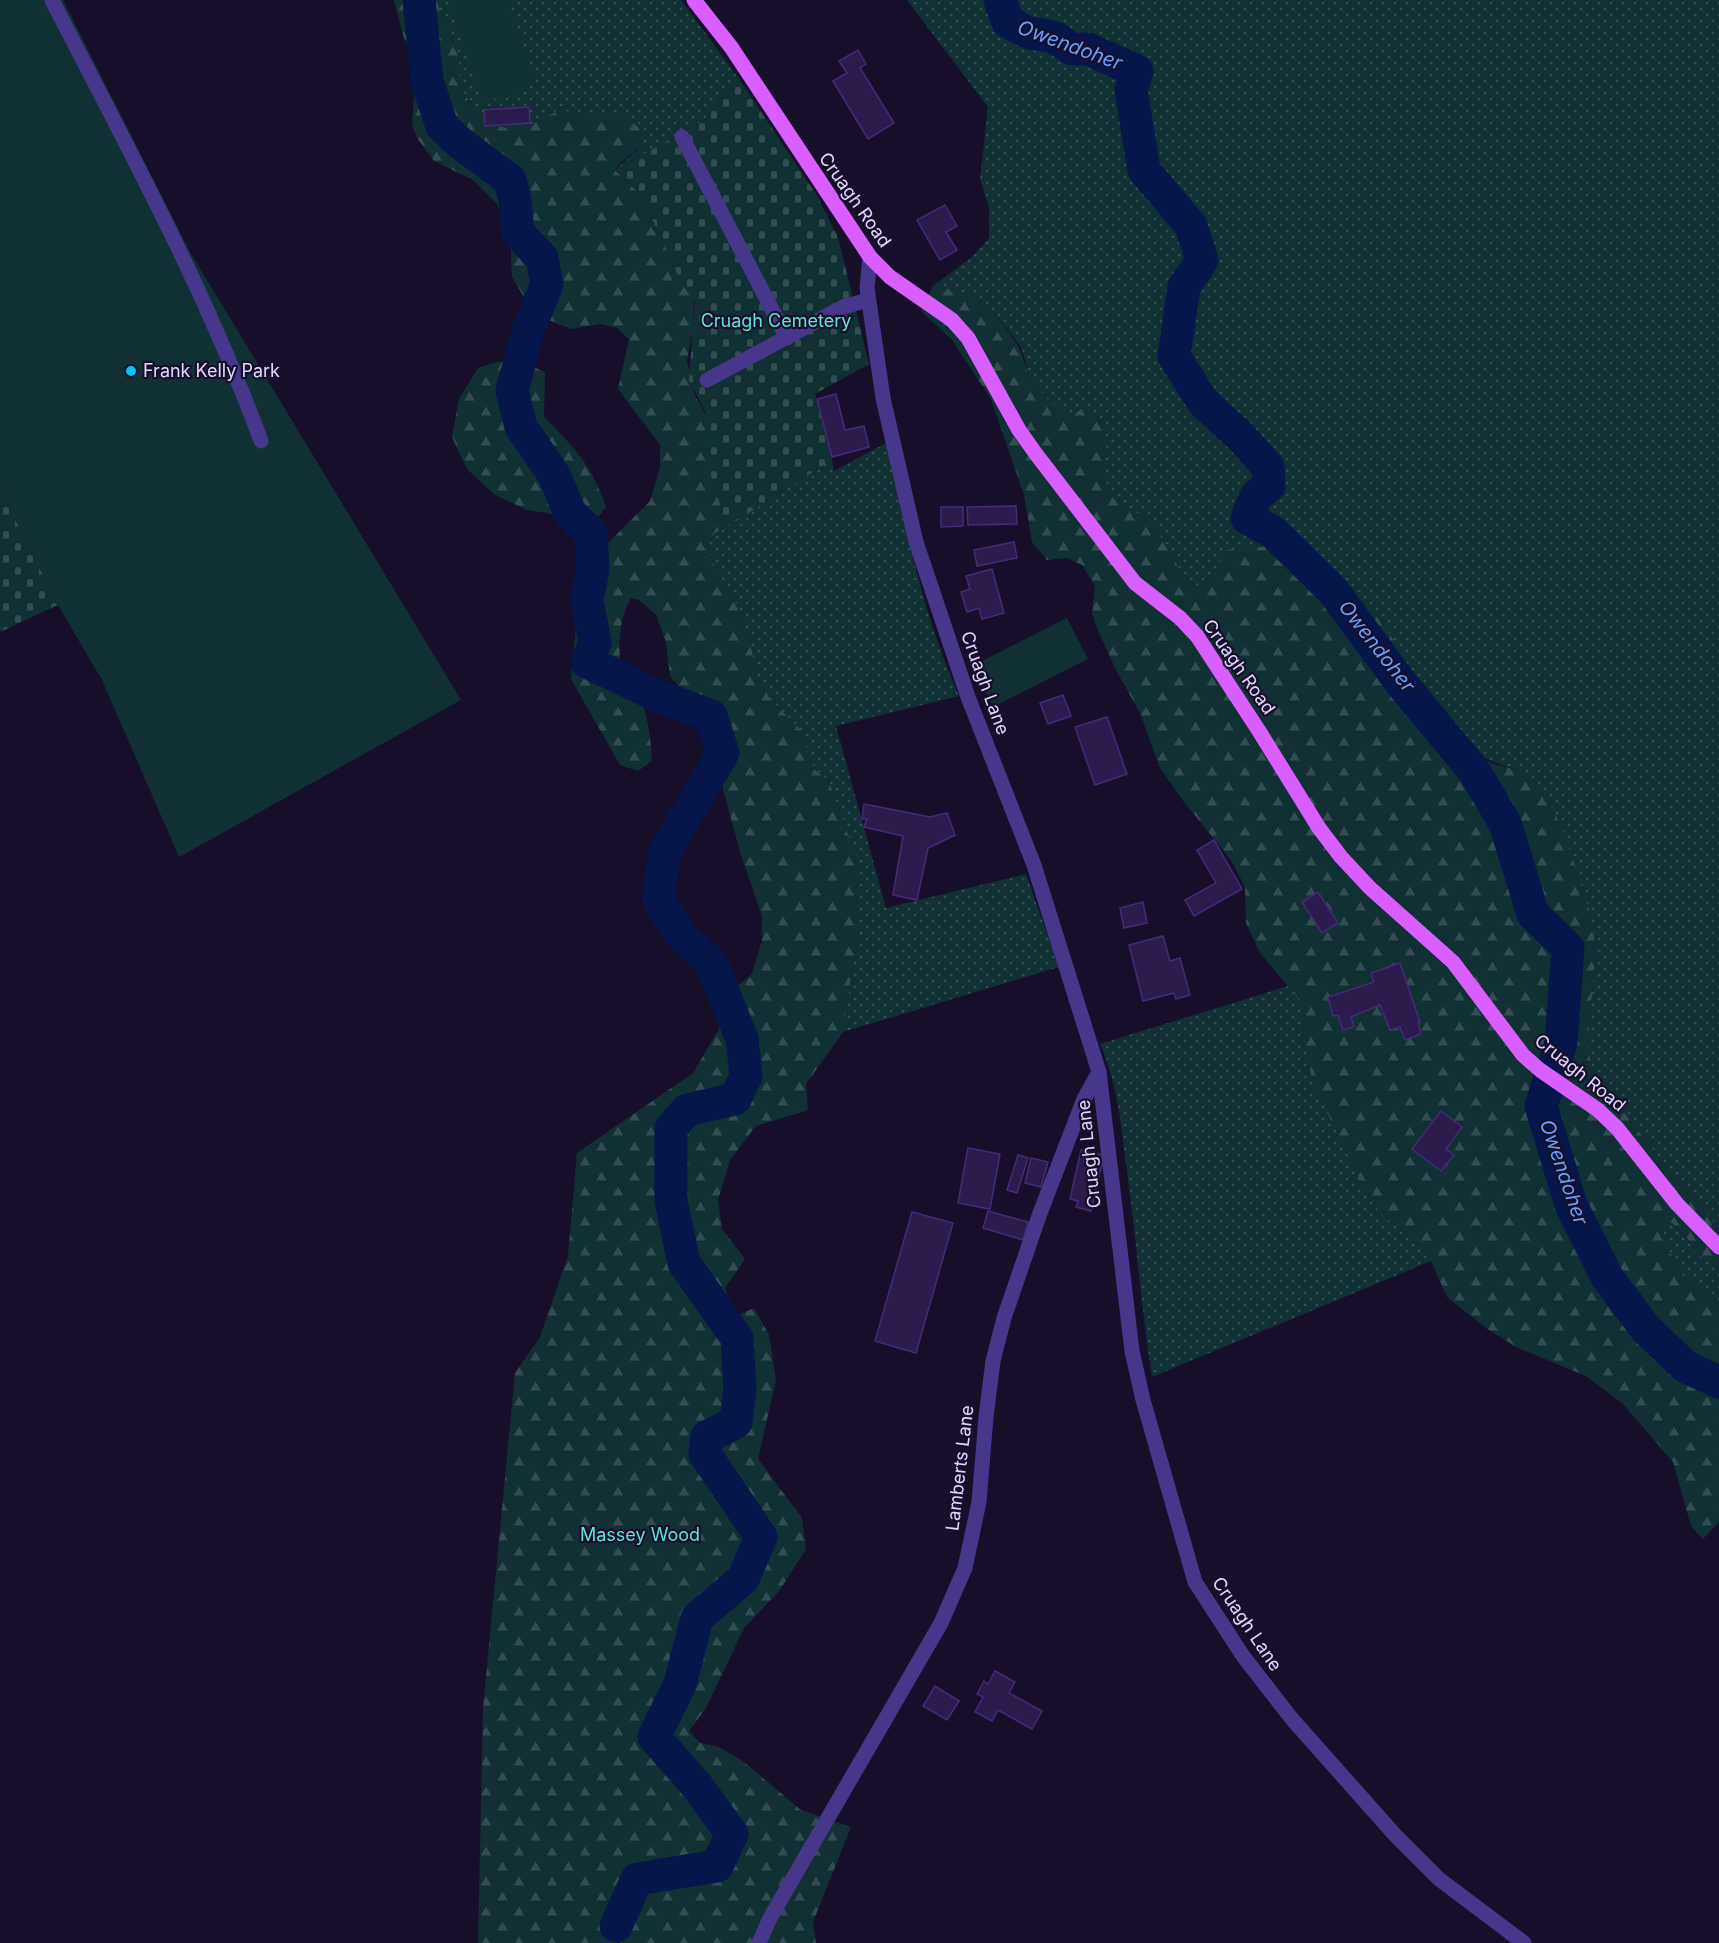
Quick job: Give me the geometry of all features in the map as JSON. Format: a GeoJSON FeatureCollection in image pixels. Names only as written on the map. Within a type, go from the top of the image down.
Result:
{"type":"FeatureCollection","features":[{"type":"Feature","properties":{"kind":"main road","name":"Cruagh Road"},"geometry":{"type":"LineString","coordinates":[[694,0],[731,47],[870,257],[890,277],[952,320],[968,338],[1018,430],[1036,454],[1136,583],[1197,636],[1319,828],[1341,857],[1370,888],[1453,962],[1523,1055],[1540,1070],[1598,1110],[1617,1128],[1677,1204],[1719,1247]]}},
{"type":"Feature","properties":{"kind":"street"},"geometry":{"type":"LineString","coordinates":[[52,0],[177,245],[234,368],[261,441]]}},
{"type":"Feature","properties":{"kind":"street"},"geometry":{"type":"LineString","coordinates":[[682,137],[787,338]]}},
{"type":"Feature","properties":{"kind":"street","name":"Cruagh Lane"},"geometry":{"type":"LineString","coordinates":[[870,257],[868,300],[883,398],[916,542],[968,697],[1034,865],[1099,1072],[1132,1351],[1143,1400],[1195,1582],[1211,1611],[1271,1692],[1395,1835],[1439,1879],[1524,1943]]}},
{"type":"Feature","properties":{"kind":"street"},"geometry":{"type":"LineString","coordinates":[[707,380],[843,308],[868,300]]}},
{"type":"Feature","properties":{"kind":"street","name":"Lamberts Lane"},"geometry":{"type":"LineString","coordinates":[[759,1943],[771,1918],[941,1623],[965,1568],[979,1502],[993,1361],[1004,1318],[1040,1213],[1084,1100],[1099,1072]]}},
{"type":"Feature","properties":{"kind":"green space","name":"Frank Kelly Park"},"geometry":{"type":"Polygon","coordinates":[[[0,0],[63,0],[190,252],[461,700],[179,857],[102,680],[58,605],[0,489],[0,0]]]}},
{"type":"Feature","properties":{"kind":"green space","name":"Massey Wood"},"geometry":{"type":"Polygon","coordinates":[[[394,0],[436,0],[457,52],[462,88],[481,116],[492,123],[517,128],[530,125],[559,109],[581,116],[625,116],[644,132],[644,144],[621,162],[615,170],[641,195],[663,243],[694,296],[693,329],[687,361],[695,396],[708,418],[727,527],[715,533],[708,543],[715,569],[731,593],[749,635],[756,674],[771,700],[802,731],[814,769],[829,781],[860,868],[856,891],[859,943],[853,961],[843,1032],[806,1084],[808,1110],[756,1126],[730,1160],[718,1200],[722,1229],[745,1259],[725,1288],[734,1317],[754,1308],[769,1335],[776,1380],[758,1459],[802,1518],[806,1549],[780,1590],[744,1628],[706,1708],[689,1731],[700,1743],[719,1747],[744,1762],[801,1810],[851,1827],[813,1922],[816,1943],[478,1943],[483,1708],[515,1373],[540,1337],[568,1256],[577,1153],[693,1073],[719,1029],[724,1003],[752,974],[762,940],[762,916],[741,855],[712,748],[697,707],[670,676],[666,642],[656,615],[639,600],[631,598],[624,614],[619,643],[622,670],[645,713],[652,761],[638,771],[620,765],[571,679],[576,625],[574,591],[589,562],[650,501],[660,468],[660,445],[618,389],[629,339],[617,328],[600,324],[571,329],[534,314],[512,277],[510,232],[497,204],[473,180],[434,161],[417,138],[412,126],[416,67],[403,35],[394,0]]]}},
{"type":"Feature","properties":{"kind":"green space"},"geometry":{"type":"Polygon","coordinates":[[[436,0],[681,0],[737,76],[703,121],[615,170],[644,144],[625,116],[581,116],[559,109],[530,125],[517,128],[492,123],[481,116],[462,88],[457,52],[436,0]]]}},
{"type":"Feature","properties":{"kind":"green space"},"geometry":{"type":"Polygon","coordinates":[[[508,0],[535,81],[527,90],[483,102],[449,2],[508,0]]]}},
{"type":"Feature","properties":{"kind":"green space"},"geometry":{"type":"Polygon","coordinates":[[[907,0],[1719,0],[1719,1228],[1682,1187],[1594,1074],[1587,1044],[1596,954],[1518,770],[1478,754],[1444,729],[1427,706],[1387,631],[1365,605],[1348,592],[1227,551],[1213,575],[1197,587],[1180,570],[1152,523],[1114,499],[1102,475],[1107,449],[1057,409],[1039,391],[1030,377],[1020,346],[1003,323],[973,298],[933,286],[972,257],[989,238],[989,208],[980,179],[988,107],[907,0]]]}},
{"type":"Feature","properties":{"kind":"green space","name":"Cruagh Cemetery"},"geometry":{"type":"Polygon","coordinates":[[[737,76],[816,194],[838,237],[869,364],[815,394],[832,460],[727,527],[704,453],[707,415],[689,380],[695,300],[682,284],[641,195],[615,170],[703,121],[737,76]]]}},
{"type":"Feature","properties":{"kind":"green space"},"geometry":{"type":"Polygon","coordinates":[[[933,286],[972,298],[992,312],[1009,332],[1019,348],[1031,379],[1049,400],[1070,418],[1081,409],[1100,418],[1107,449],[1102,475],[1114,499],[1152,522],[1180,570],[1196,587],[1213,575],[1227,550],[1306,543],[1350,592],[1381,619],[1409,667],[1427,707],[1439,722],[1467,748],[1493,764],[1518,770],[1545,793],[1565,835],[1592,919],[1596,954],[1587,1044],[1594,1074],[1682,1187],[1719,1228],[1719,1269],[1696,1253],[1687,1238],[1671,1222],[1663,1227],[1665,1243],[1683,1276],[1705,1289],[1719,1305],[1719,1522],[1703,1539],[1691,1526],[1673,1462],[1623,1404],[1586,1376],[1516,1347],[1486,1328],[1447,1297],[1431,1261],[1417,1244],[1379,1212],[1362,1184],[1313,1084],[1303,1035],[1304,1005],[1260,953],[1246,923],[1245,887],[1231,860],[1160,768],[1140,713],[1117,672],[1092,614],[1095,586],[1082,565],[1067,558],[1047,560],[1032,542],[1024,495],[991,399],[952,340],[921,311],[933,286]],[[1399,963],[1371,973],[1374,982],[1328,997],[1333,1015],[1338,1015],[1343,1030],[1354,1027],[1351,1017],[1380,1005],[1390,1030],[1400,1027],[1405,1040],[1421,1033],[1418,1022],[1420,1021],[1399,963]],[[1441,1111],[1412,1149],[1441,1171],[1454,1155],[1446,1149],[1462,1127],[1441,1111]]]}},
{"type":"Feature","properties":{"kind":"green space"},"geometry":{"type":"Polygon","coordinates":[[[497,362],[521,362],[545,372],[544,417],[573,448],[594,479],[606,507],[595,520],[575,523],[548,513],[527,510],[495,495],[467,469],[452,437],[459,399],[478,368],[497,362]]]}},
{"type":"Feature","properties":{"kind":"green space"},"geometry":{"type":"Polygon","coordinates":[[[886,443],[925,603],[946,666],[959,696],[836,726],[886,908],[1026,874],[1059,967],[843,1032],[853,961],[859,943],[856,891],[860,868],[829,781],[814,769],[802,731],[771,700],[756,674],[749,635],[731,593],[715,569],[708,543],[715,533],[832,460],[834,471],[886,443]]]}},
{"type":"Feature","properties":{"kind":"green space"},"geometry":{"type":"Polygon","coordinates":[[[0,489],[58,605],[0,632],[0,489]]]}},
{"type":"Feature","properties":{"kind":"green space"},"geometry":{"type":"Polygon","coordinates":[[[1067,618],[1088,659],[993,707],[972,666],[1067,618]]]}},
{"type":"Feature","properties":{"kind":"green space"},"geometry":{"type":"Polygon","coordinates":[[[1288,986],[1304,1005],[1303,1035],[1379,1212],[1417,1244],[1431,1261],[1152,1377],[1120,1118],[1111,1073],[1100,1044],[1288,986]]]}},
{"type":"Feature","properties":{"kind":"green space"},"geometry":{"type":"Polygon","coordinates":[[[1671,1222],[1696,1253],[1719,1269],[1719,1305],[1705,1289],[1683,1276],[1665,1243],[1663,1227],[1671,1222]]]}},
{"type":"Feature","properties":{"kind":"building"},"geometry":{"type":"Polygon","coordinates":[[[858,50],[866,64],[860,68],[894,123],[868,139],[833,81],[847,73],[839,61],[858,50]]]}},
{"type":"Feature","properties":{"kind":"building"},"geometry":{"type":"Polygon","coordinates":[[[529,107],[530,123],[485,126],[484,110],[529,107]]]}},
{"type":"Feature","properties":{"kind":"building"},"geometry":{"type":"Polygon","coordinates":[[[945,205],[957,226],[946,232],[957,250],[940,260],[917,220],[945,205]]]}},
{"type":"Feature","properties":{"kind":"building"},"geometry":{"type":"Polygon","coordinates":[[[836,394],[845,430],[864,426],[869,447],[832,457],[817,399],[836,394]]]}},
{"type":"Feature","properties":{"kind":"building"},"geometry":{"type":"Polygon","coordinates":[[[1016,506],[1017,524],[968,525],[967,507],[1016,506]]]}},
{"type":"Feature","properties":{"kind":"building"},"geometry":{"type":"Polygon","coordinates":[[[941,507],[963,507],[963,526],[941,527],[941,507]]]}},
{"type":"Feature","properties":{"kind":"building"},"geometry":{"type":"Polygon","coordinates":[[[1014,542],[1017,558],[977,566],[974,550],[1014,542]]]}},
{"type":"Feature","properties":{"kind":"building"},"geometry":{"type":"Polygon","coordinates":[[[992,569],[1004,613],[982,619],[979,608],[967,612],[961,592],[970,589],[966,576],[992,569]]]}},
{"type":"Feature","properties":{"kind":"building"},"geometry":{"type":"Polygon","coordinates":[[[1063,695],[1071,716],[1048,724],[1040,703],[1063,695]]]}},
{"type":"Feature","properties":{"kind":"building"},"geometry":{"type":"Polygon","coordinates":[[[1107,717],[1127,774],[1095,785],[1075,727],[1107,717]]]}},
{"type":"Feature","properties":{"kind":"building"},"geometry":{"type":"Polygon","coordinates":[[[864,804],[930,817],[947,813],[955,835],[928,848],[917,900],[893,895],[903,836],[864,827],[867,819],[862,819],[864,804]]]}},
{"type":"Feature","properties":{"kind":"building"},"geometry":{"type":"Polygon","coordinates":[[[1214,840],[1242,889],[1194,916],[1185,900],[1216,883],[1197,850],[1214,840]]]}},
{"type":"Feature","properties":{"kind":"building"},"geometry":{"type":"Polygon","coordinates":[[[1318,892],[1338,923],[1322,933],[1302,902],[1318,892]]]}},
{"type":"Feature","properties":{"kind":"building"},"geometry":{"type":"Polygon","coordinates":[[[1143,902],[1147,923],[1124,928],[1120,908],[1143,902]]]}},
{"type":"Feature","properties":{"kind":"building"},"geometry":{"type":"Polygon","coordinates":[[[1163,936],[1170,961],[1180,958],[1190,995],[1176,999],[1174,993],[1143,1001],[1129,945],[1163,936]]]}},
{"type":"Feature","properties":{"kind":"building"},"geometry":{"type":"Polygon","coordinates":[[[1400,963],[1420,1022],[1418,1022],[1421,1034],[1405,1040],[1400,1027],[1390,1030],[1380,1005],[1351,1017],[1354,1027],[1343,1030],[1338,1015],[1333,1016],[1328,997],[1374,982],[1371,973],[1400,963]]]}},
{"type":"Feature","properties":{"kind":"building"},"geometry":{"type":"Polygon","coordinates":[[[1441,1111],[1462,1127],[1446,1149],[1454,1155],[1441,1171],[1412,1149],[1441,1111]]]}},
{"type":"Feature","properties":{"kind":"building"},"geometry":{"type":"Polygon","coordinates":[[[968,1148],[1000,1154],[990,1209],[958,1203],[968,1148]]]}},
{"type":"Feature","properties":{"kind":"building"},"geometry":{"type":"Polygon","coordinates":[[[1081,1150],[1104,1155],[1091,1211],[1076,1207],[1078,1201],[1070,1199],[1081,1150]]]}},
{"type":"Feature","properties":{"kind":"building"},"geometry":{"type":"Polygon","coordinates":[[[1018,1155],[1028,1158],[1017,1193],[1007,1190],[1018,1155]]]}},
{"type":"Feature","properties":{"kind":"building"},"geometry":{"type":"Polygon","coordinates":[[[1031,1158],[1048,1162],[1041,1187],[1025,1183],[1031,1158]]]}},
{"type":"Feature","properties":{"kind":"building"},"geometry":{"type":"Polygon","coordinates":[[[988,1211],[1028,1222],[1023,1240],[983,1228],[988,1211]]]}},
{"type":"Feature","properties":{"kind":"building"},"geometry":{"type":"Polygon","coordinates":[[[912,1212],[953,1223],[916,1353],[875,1341],[912,1212]]]}},
{"type":"Feature","properties":{"kind":"building"},"geometry":{"type":"Polygon","coordinates":[[[995,1671],[1015,1682],[1009,1693],[1042,1711],[1032,1729],[998,1710],[992,1721],[975,1712],[983,1697],[977,1694],[984,1681],[988,1684],[995,1671]]]}},
{"type":"Feature","properties":{"kind":"building"},"geometry":{"type":"Polygon","coordinates":[[[935,1686],[959,1701],[947,1720],[923,1706],[935,1686]]]}},
{"type":"Feature","properties":{"kind":"waterway"},"geometry":{"type":"LineString","coordinates":[[419,0],[427,81],[442,126],[460,143],[510,180],[515,200],[518,233],[542,258],[547,284],[528,331],[512,391],[521,427],[554,475],[570,513],[591,533],[593,570],[587,599],[595,643],[587,662],[663,698],[711,716],[723,753],[665,851],[658,899],[681,935],[712,964],[742,1039],[746,1076],[735,1099],[687,1110],[671,1128],[671,1201],[684,1263],[737,1338],[740,1389],[736,1422],[707,1437],[705,1454],[761,1537],[743,1579],[697,1618],[680,1684],[654,1737],[697,1786],[732,1834],[717,1866],[637,1879],[616,1926]]}},
{"type":"Feature","properties":{"kind":"waterway","name":"Owendoher"},"geometry":{"type":"LineString","coordinates":[[1000,0],[1008,22],[1029,33],[1054,37],[1072,49],[1088,49],[1137,71],[1131,90],[1144,170],[1191,226],[1202,260],[1184,287],[1174,356],[1203,402],[1241,437],[1268,467],[1269,486],[1256,496],[1247,518],[1273,532],[1333,591],[1401,683],[1474,771],[1505,823],[1533,914],[1568,948],[1561,1043],[1541,1106],[1571,1205],[1607,1277],[1646,1329],[1686,1367],[1719,1382]]}},
{"type":"Feature","properties":{"kind":"waterway"},"geometry":{"type":"LineString","coordinates":[[616,1926],[618,1943]]}},
{"type":"Feature","properties":{"kind":"place","name":"Frank Kelly Park"},"geometry":{"type":"Point","coordinates":[131,371]}}]}
